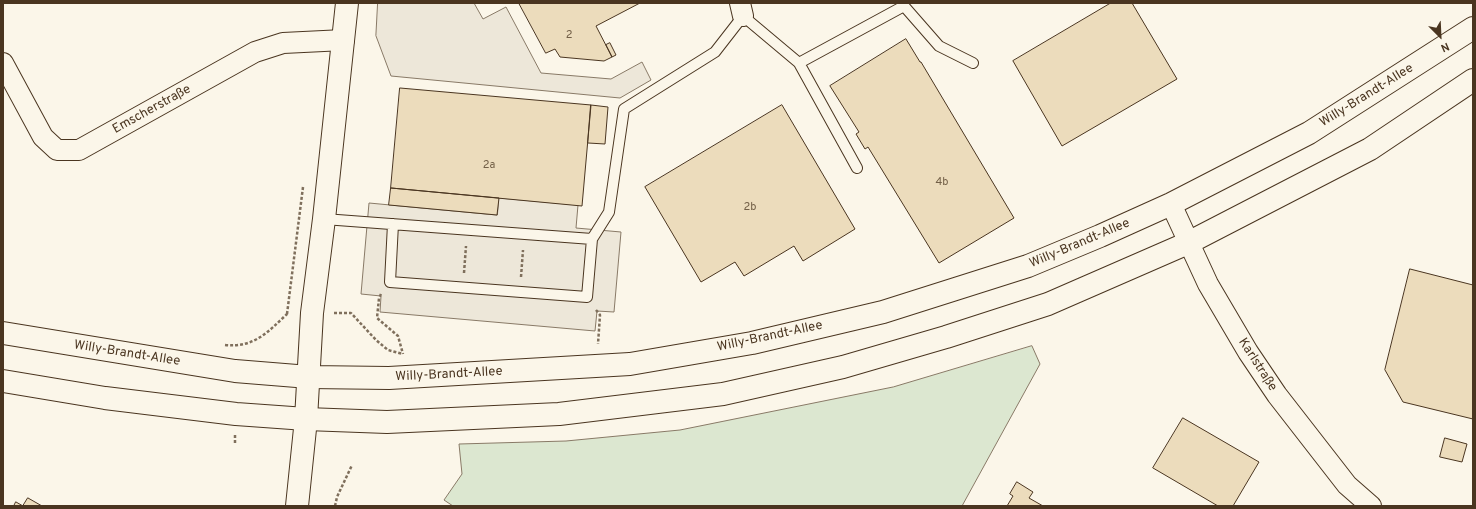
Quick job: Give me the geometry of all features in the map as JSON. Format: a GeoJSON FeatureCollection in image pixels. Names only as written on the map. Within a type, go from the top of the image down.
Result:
{"type":"FeatureCollection","features":[{"type":"Feature","properties":{"kind":"main road"},"geometry":{"type":"LineString","coordinates":[[298,506],[306,419],[312,313],[324,219],[347,3]]}},
{"type":"Feature","properties":{"kind":"main road","name":"Willy-Brandt-Allee"},"geometry":{"type":"LineString","coordinates":[[3,333],[140,357],[235,371],[308,377],[388,378],[630,364],[752,343],[883,312],[1028,266],[1100,236],[1171,204],[1309,133],[1473,28]]}},
{"type":"Feature","properties":{"kind":"main road"},"geometry":{"type":"LineString","coordinates":[[3,381],[104,398],[236,414],[306,419],[387,422],[560,414],[723,394],[843,367],[946,337],[1048,304],[1188,243],[1370,149],[1473,80]]}},
{"type":"Feature","properties":{"kind":"street","name":"Emscherstraße"},"geometry":{"type":"LineString","coordinates":[[3,63],[43,137],[57,150],[79,150],[255,52],[284,43],[344,40]]}},
{"type":"Feature","properties":{"kind":"street","name":"Karlstraße"},"geometry":{"type":"LineString","coordinates":[[1171,204],[1208,284],[1248,352],[1277,395],[1347,485],[1371,506]]}},
{"type":"Feature","properties":{"kind":"lane"},"geometry":{"type":"LineString","coordinates":[[799,63],[904,6],[939,46],[973,63]]}},
{"type":"Feature","properties":{"kind":"lane"},"geometry":{"type":"LineString","coordinates":[[393,224],[390,282],[587,297],[592,239],[609,212],[624,109],[715,52],[742,10],[799,63],[857,168]]}},
{"type":"Feature","properties":{"kind":"lane"},"geometry":{"type":"LineString","coordinates":[[324,219],[592,239]]}},
{"type":"Feature","properties":{"kind":"path"},"geometry":{"type":"LineString","coordinates":[[463,288],[467,229]]}},
{"type":"Feature","properties":{"kind":"path"},"geometry":{"type":"LineString","coordinates":[[520,292],[525,234]]}},
{"type":"Feature","properties":{"kind":"path"},"geometry":{"type":"LineString","coordinates":[[390,282],[379,298],[377,318],[398,336],[403,354]]}},
{"type":"Feature","properties":{"kind":"path"},"geometry":{"type":"LineString","coordinates":[[587,297],[600,315],[598,348]]}},
{"type":"Feature","properties":{"kind":"path"},"geometry":{"type":"LineString","coordinates":[[221,345],[237,346],[262,337],[287,314],[351,313],[376,340],[388,350],[403,354],[410,354]]}},
{"type":"Feature","properties":{"kind":"path"},"geometry":{"type":"LineString","coordinates":[[335,506],[337,497],[352,465]]}},
{"type":"Feature","properties":{"kind":"green space"},"geometry":{"type":"Polygon","coordinates":[[[1032,346],[1040,364],[962,506],[453,506],[444,500],[462,474],[459,444],[566,441],[680,430],[893,387],[1032,346]]]}},
{"type":"Feature","properties":{"kind":"shaded area"},"geometry":{"type":"Polygon","coordinates":[[[378,3],[474,3],[483,19],[506,7],[541,73],[611,79],[642,62],[651,80],[620,98],[391,76],[376,36],[378,3]]]}},
{"type":"Feature","properties":{"kind":"shaded area"},"geometry":{"type":"Polygon","coordinates":[[[499,198],[578,205],[576,228],[621,232],[614,312],[597,311],[595,331],[380,312],[381,296],[361,294],[369,203],[497,215],[499,198]]]}},
{"type":"Feature","properties":{"kind":"building"},"geometry":{"type":"Polygon","coordinates":[[[519,3],[640,3],[596,26],[612,57],[604,61],[560,57],[555,49],[546,53],[519,3]]]}},
{"type":"Feature","properties":{"kind":"building"},"geometry":{"type":"Polygon","coordinates":[[[1111,3],[1132,3],[1177,79],[1062,146],[1013,61],[1111,3]]]}},
{"type":"Feature","properties":{"kind":"building"},"geometry":{"type":"Polygon","coordinates":[[[906,39],[1014,218],[939,263],[868,147],[865,149],[856,134],[859,132],[830,86],[906,39]]]}},
{"type":"Feature","properties":{"kind":"building"},"geometry":{"type":"Polygon","coordinates":[[[610,43],[616,55],[612,57],[606,45],[610,43]]]}},
{"type":"Feature","properties":{"kind":"building"},"geometry":{"type":"Polygon","coordinates":[[[400,88],[591,105],[582,206],[391,188],[400,88]]]}},
{"type":"Feature","properties":{"kind":"building"},"geometry":{"type":"Polygon","coordinates":[[[591,105],[608,107],[605,144],[588,143],[591,105]]]}},
{"type":"Feature","properties":{"kind":"building"},"geometry":{"type":"Polygon","coordinates":[[[782,105],[855,229],[803,261],[794,246],[744,276],[735,262],[701,282],[645,187],[782,105]]]}},
{"type":"Feature","properties":{"kind":"building"},"geometry":{"type":"Polygon","coordinates":[[[391,188],[499,198],[497,215],[389,205],[391,188]]]}},
{"type":"Feature","properties":{"kind":"building"},"geometry":{"type":"Polygon","coordinates":[[[1410,269],[1473,285],[1473,419],[1403,402],[1385,370],[1410,269]]]}},
{"type":"Feature","properties":{"kind":"building"},"geometry":{"type":"Polygon","coordinates":[[[1183,418],[1259,462],[1233,506],[1218,506],[1153,468],[1183,418]]]}},
{"type":"Feature","properties":{"kind":"building"},"geometry":{"type":"Polygon","coordinates":[[[1445,438],[1467,444],[1462,462],[1440,457],[1445,438]]]}},
{"type":"Feature","properties":{"kind":"building"},"geometry":{"type":"Polygon","coordinates":[[[1017,482],[1033,492],[1029,498],[1043,506],[1007,506],[1013,496],[1010,494],[1017,482]]]}},
{"type":"Feature","properties":{"kind":"building"},"geometry":{"type":"Polygon","coordinates":[[[28,498],[42,506],[23,506],[28,498]]]}},
{"type":"Feature","properties":{"kind":"building"},"geometry":{"type":"Polygon","coordinates":[[[16,502],[23,506],[14,506],[16,502]]]}}]}
